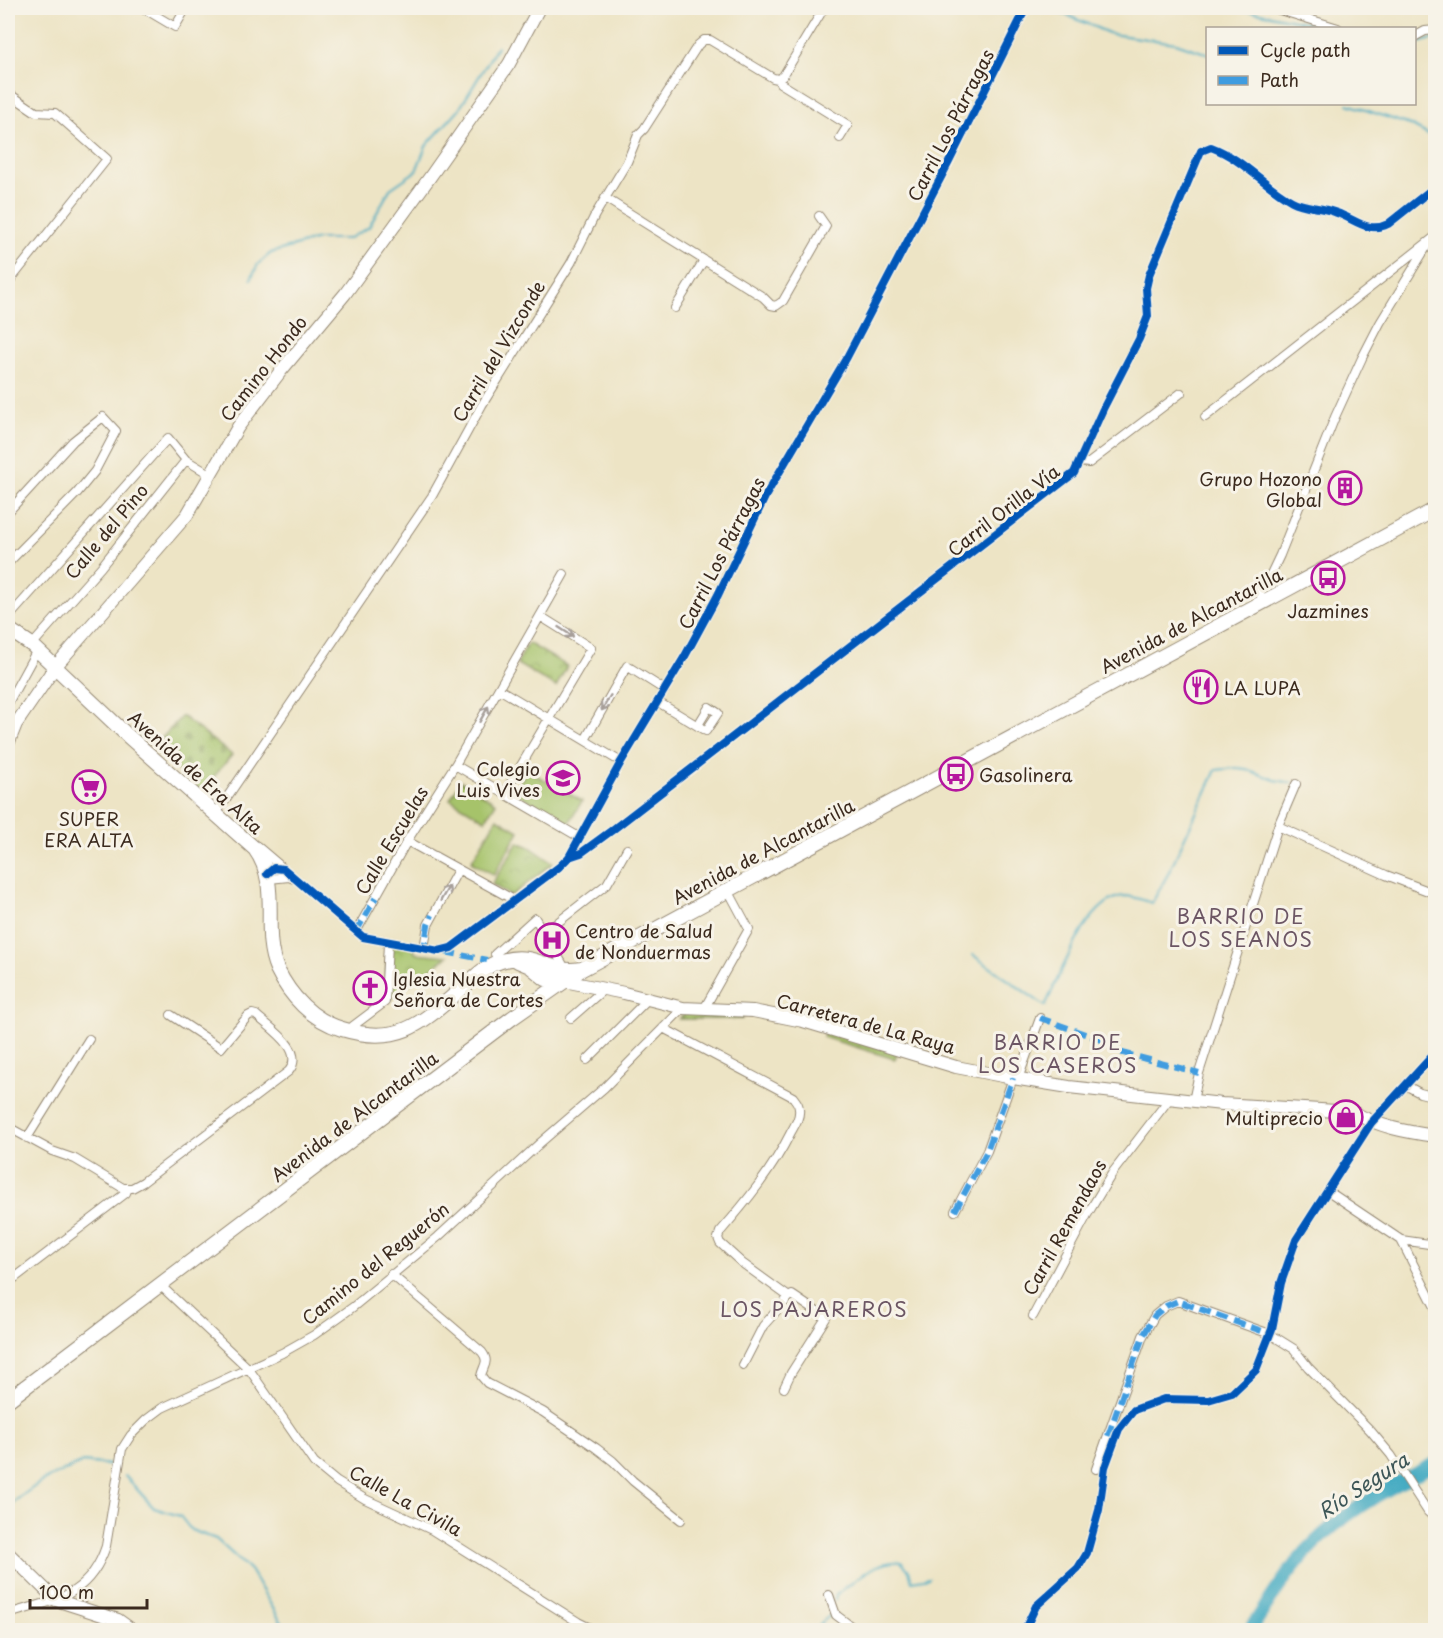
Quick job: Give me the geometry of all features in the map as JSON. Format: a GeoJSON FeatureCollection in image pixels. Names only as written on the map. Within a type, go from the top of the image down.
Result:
{"type":"FeatureCollection","features":[{"type":"Feature","properties":{"kind":"main road","name":"Camino Hondo"},"geometry":{"type":"LineString","coordinates":[[8,744],[16,724],[56,666],[187,515],[238,427],[279,372],[345,294],[430,177],[509,64],[539,8]]}},
{"type":"Feature","properties":{"kind":"main road","name":"Avenida de Alcantarilla"},"geometry":{"type":"LineString","coordinates":[[8,1400],[537,1000],[560,973],[582,969],[1436,509]]}},
{"type":"Feature","properties":{"kind":"main road","name":"Avenida de Era Alta"},"geometry":{"type":"LineString","coordinates":[[8,629],[56,666],[128,736],[249,843],[259,855],[268,876],[269,940],[277,968],[291,992],[316,1017],[334,1027],[361,1034],[378,1036],[406,1030],[428,1017],[500,957]]}},
{"type":"Feature","properties":{"kind":"main road"},"geometry":{"type":"LineString","coordinates":[[500,957],[527,958],[560,973]]}},
{"type":"Feature","properties":{"kind":"main road"},"geometry":{"type":"LineString","coordinates":[[500,957],[526,964],[542,977],[543,987],[537,1000]]}},
{"type":"Feature","properties":{"kind":"main road","name":"Carretera de La Raya"},"geometry":{"type":"LineString","coordinates":[[560,973],[603,990],[683,1008],[753,1011],[803,1021],[956,1067],[1069,1087],[1193,1101],[1353,1112],[1371,1123],[1436,1136]]}},
{"type":"Feature","properties":{"kind":"main road"},"geometry":{"type":"LineString","coordinates":[[542,977],[560,973]]}},
{"type":"Feature","properties":{"kind":"main road"},"geometry":{"type":"LineString","coordinates":[[8,1553],[57,1600],[118,1620],[132,1630]]}},
{"type":"Feature","properties":{"kind":"street"},"geometry":{"type":"LineString","coordinates":[[143,8],[175,27],[186,8]]}},
{"type":"Feature","properties":{"kind":"street"},"geometry":{"type":"LineString","coordinates":[[824,8],[783,76],[778,79],[780,83],[848,125],[840,138]]}},
{"type":"Feature","properties":{"kind":"street","name":"Carril Los Párragas"},"geometry":{"type":"LineString","coordinates":[[249,843],[261,849],[368,940],[440,951],[451,948],[559,867],[569,856],[718,595],[766,495],[847,357],[1026,8]]}},
{"type":"Feature","properties":{"kind":"street"},"geometry":{"type":"LineString","coordinates":[[1273,8],[1335,27]]}},
{"type":"Feature","properties":{"kind":"street"},"geometry":{"type":"LineString","coordinates":[[1416,36],[1425,31],[1436,30]]}},
{"type":"Feature","properties":{"kind":"street","name":"Carril del Vizconde"},"geometry":{"type":"LineString","coordinates":[[215,814],[432,496],[482,405],[571,263],[627,162],[638,135],[698,45],[704,40],[710,40],[778,79]]}},
{"type":"Feature","properties":{"kind":"street"},"geometry":{"type":"LineString","coordinates":[[8,93],[36,112],[55,113],[106,159],[8,283]]}},
{"type":"Feature","properties":{"kind":"street","name":"Carril Orilla Vía"},"geometry":{"type":"LineString","coordinates":[[569,856],[580,853],[611,831],[1074,473],[1103,409],[1139,339],[1148,316],[1146,288],[1149,275],[1201,151],[1211,147],[1217,149],[1243,163],[1258,178],[1293,202],[1337,213],[1368,228],[1379,228],[1388,224],[1436,186]]}},
{"type":"Feature","properties":{"kind":"street"},"geometry":{"type":"LineString","coordinates":[[605,198],[763,297],[771,305],[776,306],[783,301],[826,226],[819,216]]}},
{"type":"Feature","properties":{"kind":"street"},"geometry":{"type":"LineString","coordinates":[[1205,417],[1433,238]]}},
{"type":"Feature","properties":{"kind":"street"},"geometry":{"type":"LineString","coordinates":[[1264,601],[1257,588],[1270,576],[1280,555],[1344,397],[1380,323],[1433,238]]}},
{"type":"Feature","properties":{"kind":"street"},"geometry":{"type":"LineString","coordinates":[[675,308],[704,260]]}},
{"type":"Feature","properties":{"kind":"street"},"geometry":{"type":"LineString","coordinates":[[1080,462],[1089,463],[1181,393]]}},
{"type":"Feature","properties":{"kind":"street"},"geometry":{"type":"LineString","coordinates":[[8,512],[73,441],[103,417],[116,431],[95,471],[8,563]]}},
{"type":"Feature","properties":{"kind":"street"},"geometry":{"type":"LineString","coordinates":[[8,618],[168,438],[186,460],[211,475]]}},
{"type":"Feature","properties":{"kind":"street","name":"Calle del Pino"},"geometry":{"type":"LineString","coordinates":[[8,703],[35,648],[186,460]]}},
{"type":"Feature","properties":{"kind":"street","name":"Calle Escuelas"},"geometry":{"type":"LineString","coordinates":[[356,932],[564,574]]}},
{"type":"Feature","properties":{"kind":"street"},"geometry":{"type":"LineString","coordinates":[[504,794],[591,648],[540,616]]}},
{"type":"Feature","properties":{"kind":"street"},"geometry":{"type":"LineString","coordinates":[[585,740],[627,666],[665,690]]}},
{"type":"Feature","properties":{"kind":"street"},"geometry":{"type":"LineString","coordinates":[[499,689],[621,762]]}},
{"type":"Feature","properties":{"kind":"street"},"geometry":{"type":"LineString","coordinates":[[658,702],[698,725]]}},
{"type":"Feature","properties":{"kind":"street"},"geometry":{"type":"LineString","coordinates":[[455,765],[579,837]]}},
{"type":"Feature","properties":{"kind":"street"},"geometry":{"type":"LineString","coordinates":[[1193,1101],[1199,1073],[1278,826],[1296,784]]}},
{"type":"Feature","properties":{"kind":"street"},"geometry":{"type":"LineString","coordinates":[[1278,826],[1386,875],[1436,894]]}},
{"type":"Feature","properties":{"kind":"street"},"geometry":{"type":"LineString","coordinates":[[407,841],[514,900]]}},
{"type":"Feature","properties":{"kind":"street"},"geometry":{"type":"LineString","coordinates":[[544,933],[607,884],[627,849]]}},
{"type":"Feature","properties":{"kind":"street"},"geometry":{"type":"LineString","coordinates":[[268,876],[274,868],[284,869]]}},
{"type":"Feature","properties":{"kind":"street"},"geometry":{"type":"LineString","coordinates":[[424,948],[428,925],[458,870]]}},
{"type":"Feature","properties":{"kind":"street"},"geometry":{"type":"LineString","coordinates":[[268,876],[294,879]]}},
{"type":"Feature","properties":{"kind":"street"},"geometry":{"type":"LineString","coordinates":[[704,1009],[749,929],[728,890]]}},
{"type":"Feature","properties":{"kind":"street"},"geometry":{"type":"LineString","coordinates":[[500,957],[535,918],[562,963],[560,973]]}},
{"type":"Feature","properties":{"kind":"street"},"geometry":{"type":"LineString","coordinates":[[353,1026],[385,1002],[388,943]]}},
{"type":"Feature","properties":{"kind":"street"},"geometry":{"type":"LineString","coordinates":[[571,1018],[603,990]]}},
{"type":"Feature","properties":{"kind":"street"},"geometry":{"type":"LineString","coordinates":[[587,1060],[647,1000]]}},
{"type":"Feature","properties":{"kind":"street","name":"Camino del Reguerón"},"geometry":{"type":"LineString","coordinates":[[8,1614],[57,1600],[90,1579],[102,1557],[111,1522],[122,1449],[131,1435],[146,1420],[162,1408],[249,1369],[314,1335],[353,1307],[438,1237],[540,1143],[604,1088],[683,1008]]}},
{"type":"Feature","properties":{"kind":"street"},"geometry":{"type":"LineString","coordinates":[[8,1127],[52,1151],[75,1160],[115,1184],[128,1188],[135,1187],[294,1065],[295,1057],[291,1047],[256,1015],[248,1016],[221,1048],[171,1015]]}},
{"type":"Feature","properties":{"kind":"street"},"geometry":{"type":"LineString","coordinates":[[955,1211],[987,1151],[1040,1018]]}},
{"type":"Feature","properties":{"kind":"street"},"geometry":{"type":"LineString","coordinates":[[663,1028],[793,1096],[798,1103],[800,1112],[798,1119],[785,1144],[749,1198],[718,1238],[720,1243],[742,1263],[789,1297]]}},
{"type":"Feature","properties":{"kind":"street"},"geometry":{"type":"LineString","coordinates":[[27,1138],[89,1039]]}},
{"type":"Feature","properties":{"kind":"street"},"geometry":{"type":"LineString","coordinates":[[1022,1630],[1026,1627],[1036,1606],[1078,1568],[1087,1553],[1100,1510],[1106,1467],[1119,1429],[1134,1410],[1164,1399],[1208,1400],[1232,1393],[1256,1370],[1270,1334],[1281,1283],[1296,1240],[1371,1123],[1436,1052]]}},
{"type":"Feature","properties":{"kind":"street"},"geometry":{"type":"LineString","coordinates":[[1405,1085],[1420,1093],[1436,1097]]}},
{"type":"Feature","properties":{"kind":"street","name":"Carril Remendaos"},"geometry":{"type":"LineString","coordinates":[[1033,1316],[1087,1215],[1113,1172],[1170,1098]]}},
{"type":"Feature","properties":{"kind":"street"},"geometry":{"type":"LineString","coordinates":[[8,1283],[126,1193],[128,1188]]}},
{"type":"Feature","properties":{"kind":"street"},"geometry":{"type":"LineString","coordinates":[[1328,1191],[1401,1240],[1436,1245]]}},
{"type":"Feature","properties":{"kind":"street"},"geometry":{"type":"LineString","coordinates":[[1401,1240],[1436,1309]]}},
{"type":"Feature","properties":{"kind":"street"},"geometry":{"type":"LineString","coordinates":[[391,1274],[482,1352],[486,1363],[481,1376],[487,1383],[536,1408],[596,1448],[681,1520]]}},
{"type":"Feature","properties":{"kind":"street","name":"Calle La Civila"},"geometry":{"type":"LineString","coordinates":[[160,1285],[249,1369],[314,1463],[337,1482],[365,1499],[432,1530],[594,1630]]}},
{"type":"Feature","properties":{"kind":"street"},"geometry":{"type":"LineString","coordinates":[[743,1365],[763,1326],[792,1295],[826,1318],[784,1388]]}},
{"type":"Feature","properties":{"kind":"street"},"geometry":{"type":"LineString","coordinates":[[1096,1469],[1143,1336],[1155,1315],[1166,1306],[1178,1301],[1270,1334],[1294,1349],[1391,1455],[1428,1512],[1436,1519]]}},
{"type":"Feature","properties":{"kind":"street"},"geometry":{"type":"LineString","coordinates":[[829,1595],[836,1615],[856,1630]]}},
{"type":"Feature","properties":{"kind":"green space"},"geometry":{"type":"Polygon","coordinates":[[[528,643],[567,666],[556,687],[517,664],[528,643]]]}},
{"type":"Feature","properties":{"kind":"green space"},"geometry":{"type":"Polygon","coordinates":[[[182,716],[232,755],[201,792],[153,748],[182,716]]]}},
{"type":"Feature","properties":{"kind":"green space"},"geometry":{"type":"Polygon","coordinates":[[[527,770],[582,801],[569,823],[514,792],[527,770]]]}},
{"type":"Feature","properties":{"kind":"green space"},"geometry":{"type":"Polygon","coordinates":[[[461,781],[496,803],[485,820],[450,799],[461,781]]]}},
{"type":"Feature","properties":{"kind":"green space"},"geometry":{"type":"Polygon","coordinates":[[[497,818],[519,831],[494,875],[471,862],[497,818]]]}},
{"type":"Feature","properties":{"kind":"green space"},"geometry":{"type":"Polygon","coordinates":[[[518,842],[530,847],[553,863],[511,896],[492,884],[518,842]]]}},
{"type":"Feature","properties":{"kind":"green space"},"geometry":{"type":"Polygon","coordinates":[[[388,943],[413,947],[415,953],[448,956],[385,1002],[388,943]]]}},
{"type":"Feature","properties":{"kind":"green space"},"geometry":{"type":"Polygon","coordinates":[[[685,1013],[743,1014],[742,1019],[679,1019],[685,1013]]]}},
{"type":"Feature","properties":{"kind":"green space"},"geometry":{"type":"Polygon","coordinates":[[[825,1031],[897,1053],[895,1059],[823,1037],[825,1031]]]}},
{"type":"Feature","properties":{"kind":"waterway"},"geometry":{"type":"LineString","coordinates":[[1050,8],[1111,34],[1176,43],[1206,53]]}},
{"type":"Feature","properties":{"kind":"waterway"},"geometry":{"type":"LineString","coordinates":[[1236,8],[1320,27]]}},
{"type":"Feature","properties":{"kind":"waterway"},"geometry":{"type":"LineString","coordinates":[[1416,43],[1436,38]]}},
{"type":"Feature","properties":{"kind":"waterway"},"geometry":{"type":"LineString","coordinates":[[251,279],[258,264],[271,253],[318,239],[348,239],[369,227],[390,189],[416,171],[426,146],[460,108],[497,47]]}},
{"type":"Feature","properties":{"kind":"waterway"},"geometry":{"type":"LineString","coordinates":[[1351,105],[1410,125],[1436,139]]}},
{"type":"Feature","properties":{"kind":"waterway"},"geometry":{"type":"LineString","coordinates":[[973,955],[1045,1006],[1076,941],[1098,910],[1111,900],[1124,896],[1152,903],[1168,874],[1216,770],[1246,769],[1275,780],[1293,783]]}},
{"type":"Feature","properties":{"kind":"waterway"},"geometry":{"type":"LineString","coordinates":[[8,1506],[42,1481],[83,1462],[111,1465]]}},
{"type":"Feature","properties":{"kind":"waterway","name":"Río Segura"},"geometry":{"type":"LineString","coordinates":[[1250,1630],[1293,1568],[1323,1535],[1391,1487],[1436,1463]]}},
{"type":"Feature","properties":{"kind":"waterway"},"geometry":{"type":"LineString","coordinates":[[125,1476],[154,1508],[180,1516],[191,1530],[216,1539],[250,1570],[286,1630]]}},
{"type":"Feature","properties":{"kind":"waterway"},"geometry":{"type":"LineString","coordinates":[[835,1600],[836,1595],[858,1577],[883,1564],[901,1562],[909,1570],[912,1581],[929,1578]]}},
{"type":"Feature","properties":{"kind":"waterway"},"geometry":{"type":"LineString","coordinates":[[812,1630],[832,1614]]}},
{"type":"Feature","properties":{"kind":"waterway"},"geometry":{"type":"LineString","coordinates":[[706,1630],[710,1627],[715,1630]]}},
{"type":"Feature","properties":{"kind":"marked path"},"geometry":{"type":"LineString","coordinates":[[356,932],[376,897]]}},
{"type":"Feature","properties":{"kind":"marked path"},"geometry":{"type":"LineString","coordinates":[[419,948],[424,948],[432,915]]}},
{"type":"Feature","properties":{"kind":"marked path"},"geometry":{"type":"LineString","coordinates":[[445,952],[487,960]]}},
{"type":"Feature","properties":{"kind":"marked path"},"geometry":{"type":"LineString","coordinates":[[1040,1018],[1113,1044],[1119,1052],[1199,1073]]}},
{"type":"Feature","properties":{"kind":"marked path"},"geometry":{"type":"LineString","coordinates":[[955,1211],[987,1151],[1013,1078]]}},
{"type":"Feature","properties":{"kind":"marked path"},"geometry":{"type":"LineString","coordinates":[[1108,1436],[1143,1336],[1155,1315],[1166,1306],[1178,1301],[1270,1334]]}},
{"type":"Feature","properties":{"kind":"cycle path"},"geometry":{"type":"LineString","coordinates":[[267,874],[274,868],[284,869],[363,937],[439,951],[451,948],[559,867],[569,857],[621,762],[685,656],[718,595],[766,495],[847,357],[1026,8]]}},
{"type":"Feature","properties":{"kind":"cycle path"},"geometry":{"type":"LineString","coordinates":[[569,857],[581,853],[611,831],[1074,473],[1103,409],[1139,339],[1148,316],[1146,288],[1149,275],[1201,151],[1211,147],[1233,158],[1292,201],[1332,211],[1374,227],[1388,224],[1436,186]]}},
{"type":"Feature","properties":{"kind":"cycle path"},"geometry":{"type":"LineString","coordinates":[[1022,1630],[1026,1627],[1036,1606],[1078,1568],[1087,1553],[1099,1510],[1105,1467],[1119,1429],[1134,1410],[1164,1399],[1208,1400],[1232,1393],[1256,1370],[1272,1329],[1281,1283],[1296,1240],[1371,1123],[1436,1052]]}},
{"type":"Feature","properties":{"kind":"place","name":"Grupo Hozono Global"},"geometry":{"type":"Point","coordinates":[1345,488]}},
{"type":"Feature","properties":{"kind":"place","name":"Jazmines"},"geometry":{"type":"Point","coordinates":[1328,578]}},
{"type":"Feature","properties":{"kind":"place","name":"LA LUPA"},"geometry":{"type":"Point","coordinates":[1201,687]}},
{"type":"Feature","properties":{"kind":"place","name":"Gasolinera"},"geometry":{"type":"Point","coordinates":[956,774]}},
{"type":"Feature","properties":{"kind":"place","name":"Colegio Luis Vives"},"geometry":{"type":"Point","coordinates":[563,778]}},
{"type":"Feature","properties":{"kind":"place","name":"SUPER ERA ALTA"},"geometry":{"type":"Point","coordinates":[89,787]}},
{"type":"Feature","properties":{"kind":"place","name":"Centro de Salud de Nonduermas"},"geometry":{"type":"Point","coordinates":[552,940]}},
{"type":"Feature","properties":{"kind":"place","name":"Iglesia Nuestra Señora de Cortes"},"geometry":{"type":"Point","coordinates":[370,988]}},
{"type":"Feature","properties":{"kind":"place","name":"Multiprecio"},"geometry":{"type":"Point","coordinates":[1346,1117]}},
{"type":"Feature","properties":{"kind":"district","name":"BARRIO DE LOS SEANOS"},"geometry":{"type":"Point","coordinates":[1241,928]}},
{"type":"Feature","properties":{"kind":"district","name":"BARRIO DE LOS CASEROS"},"geometry":{"type":"Point","coordinates":[1058,1054]}},
{"type":"Feature","properties":{"kind":"district","name":"LOS PAJAREROS"},"geometry":{"type":"Point","coordinates":[814,1309]}}]}
